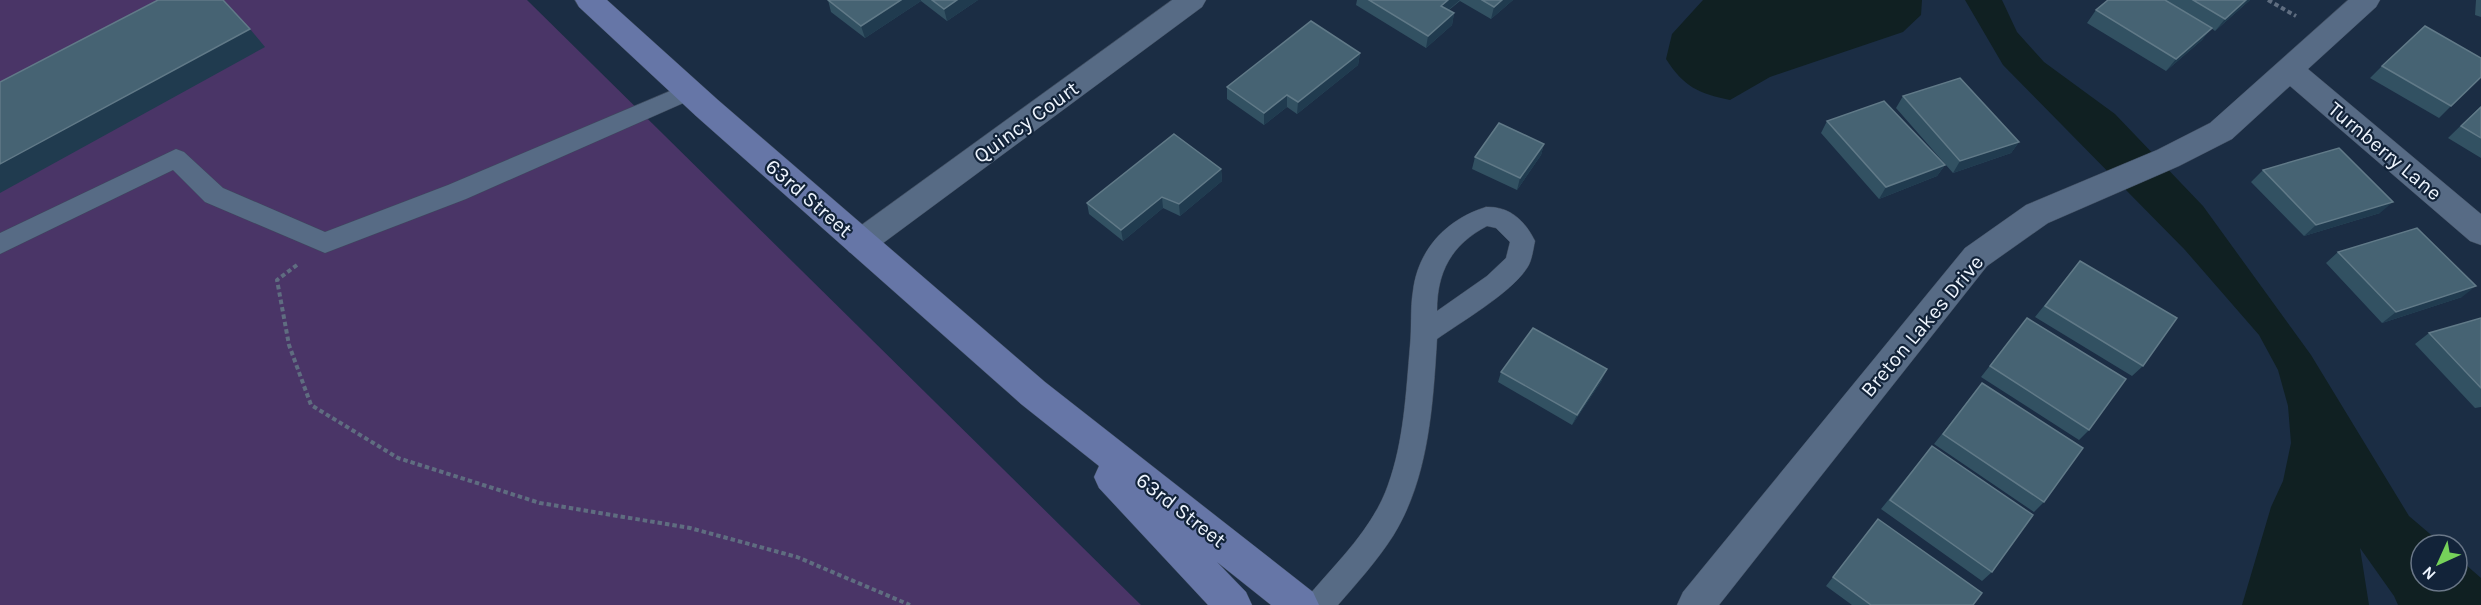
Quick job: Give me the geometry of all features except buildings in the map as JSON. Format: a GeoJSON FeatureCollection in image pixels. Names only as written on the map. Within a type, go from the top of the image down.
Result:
{"type":"FeatureCollection","features":[{"type":"Feature","properties":{"kind":"street","name":"63rd Street"},"geometry":{"type":"LineString","coordinates":[[589,0],[689,92],[1033,393],[1300,605]]}},
{"type":"Feature","properties":{"kind":"street","name":"Quincy Court"},"geometry":{"type":"LineString","coordinates":[[860,243],[1192,0]]}},
{"type":"Feature","properties":{"kind":"street","name":"Breton Lakes Drive"},"geometry":{"type":"LineString","coordinates":[[1703,601],[1976,257],[2037,214],[2168,158],[2221,131],[2366,0]]}},
{"type":"Feature","properties":{"kind":"street","name":"Turnberry Lane"},"geometry":{"type":"LineString","coordinates":[[2289,69],[2481,232]]}},
{"type":"Feature","properties":{"kind":"street","name":"63rd Street"},"geometry":{"type":"LineString","coordinates":[[1033,393],[1233,605]]}},
{"type":"Feature","properties":{"kind":"lane"},"geometry":{"type":"LineString","coordinates":[[0,244],[177,158],[214,195],[325,243],[457,192],[689,92]]}},
{"type":"Feature","properties":{"kind":"lane"},"geometry":{"type":"LineString","coordinates":[[1319,605],[1379,531],[1397,501],[1408,468],[1417,417],[1424,334],[1423,298],[1432,265],[1446,241],[1465,226],[1485,217],[1501,218],[1514,227],[1523,241],[1517,263],[1496,283],[1424,334]]}},
{"type":"Feature","properties":{"kind":"path"},"geometry":{"type":"LineString","coordinates":[[325,243],[277,280],[289,345],[311,405],[398,458],[540,503],[690,528],[797,557],[910,605]]}},
{"type":"Feature","properties":{"kind":"shaded area"},"geometry":{"type":"Polygon","coordinates":[[[0,0],[527,0],[1141,605],[0,605],[0,0]]]}},
{"type":"Feature","properties":{"kind":"shaded area"},"geometry":{"type":"Polygon","coordinates":[[[1703,0],[1922,0],[1921,15],[1903,32],[1770,77],[1730,100],[1709,95],[1693,87],[1679,76],[1666,59],[1672,34],[1703,0]]]}},
{"type":"Feature","properties":{"kind":"shaded area"},"geometry":{"type":"Polygon","coordinates":[[[1965,0],[2002,0],[2017,32],[2044,62],[2115,114],[2203,206],[2311,355],[2409,516],[2429,533],[2409,533],[2409,593],[2469,593],[2469,568],[2481,578],[2481,605],[2398,605],[2360,548],[2369,605],[2242,605],[2271,507],[2283,481],[2291,443],[2288,406],[2278,370],[2259,335],[2185,250],[2003,65],[1965,0]]]}}]}
